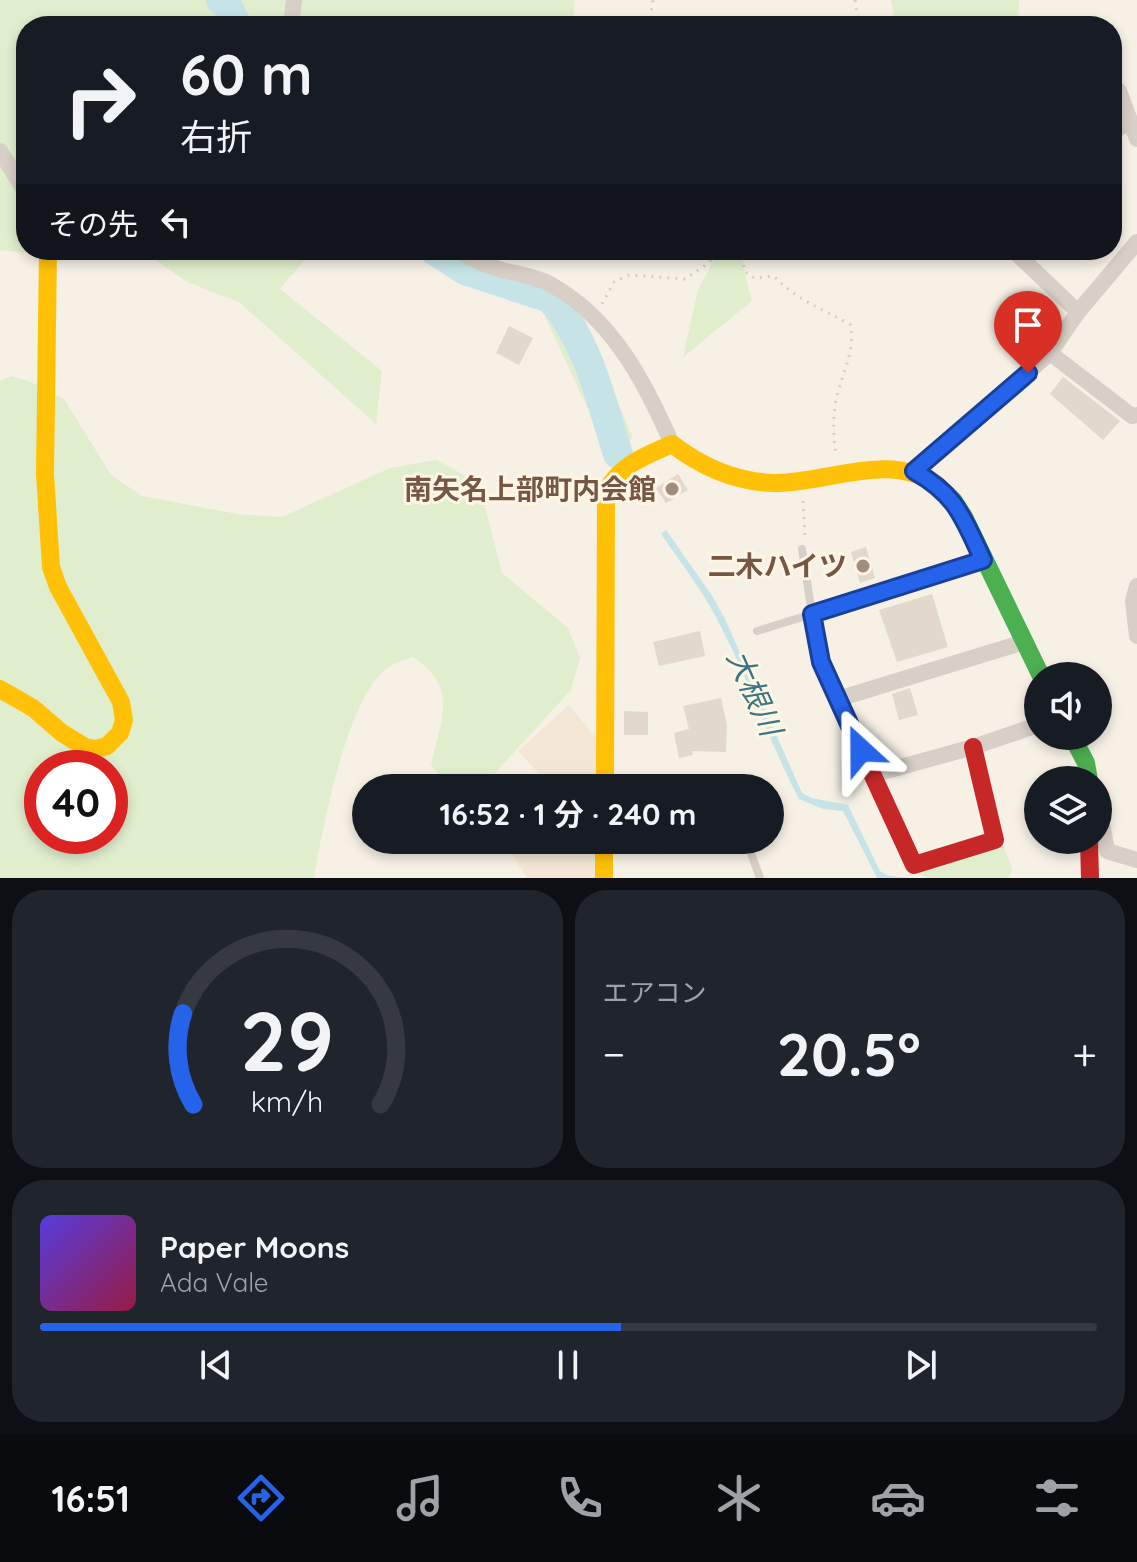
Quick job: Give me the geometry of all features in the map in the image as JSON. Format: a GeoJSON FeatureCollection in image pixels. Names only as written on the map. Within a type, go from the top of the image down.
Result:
{"type":"FeatureCollection","features":[{"type":"Feature","properties":{"kind":"street"},"geometry":{"type":"LineString","coordinates":[[1122,100],[1133,132]]}},
{"type":"Feature","properties":{"kind":"street"},"geometry":{"type":"LineString","coordinates":[[0,151],[16,177]]}},
{"type":"Feature","properties":{"kind":"street"},"geometry":{"type":"LineString","coordinates":[[1122,260],[1137,242]]}},
{"type":"Feature","properties":{"kind":"street"},"geometry":{"type":"LineString","coordinates":[[0,689],[32,708],[81,747],[101,748],[113,742],[124,726],[121,702],[58,587],[51,567],[45,474],[48,260]]}},
{"type":"Feature","properties":{"kind":"street"},"geometry":{"type":"LineString","coordinates":[[478,260],[498,269],[549,283],[594,317],[631,361],[653,399],[672,444],[707,467],[758,481],[788,482],[893,468],[914,471],[933,481],[957,505],[1034,662]]}},
{"type":"Feature","properties":{"kind":"street"},"geometry":{"type":"LineString","coordinates":[[1023,260],[1078,312]]}},
{"type":"Feature","properties":{"kind":"street"},"geometry":{"type":"LineString","coordinates":[[914,471],[1050,353],[1078,312],[1122,260]]}},
{"type":"Feature","properties":{"kind":"street"},"geometry":{"type":"LineString","coordinates":[[1050,353],[1132,416],[1137,415]]}},
{"type":"Feature","properties":{"kind":"street"},"geometry":{"type":"LineString","coordinates":[[605,774],[606,491],[622,467],[672,444]]}},
{"type":"Feature","properties":{"kind":"street"},"geometry":{"type":"LineString","coordinates":[[973,747],[995,840],[914,865],[821,662],[812,614],[983,560]]}},
{"type":"Feature","properties":{"kind":"street"},"geometry":{"type":"LineString","coordinates":[[1136,631],[1133,601],[1137,586]]}},
{"type":"Feature","properties":{"kind":"street"},"geometry":{"type":"LineString","coordinates":[[838,699],[1024,642]]}},
{"type":"Feature","properties":{"kind":"street"},"geometry":{"type":"LineString","coordinates":[[872,775],[1024,730]]}},
{"type":"Feature","properties":{"kind":"street"},"geometry":{"type":"LineString","coordinates":[[1112,852],[1137,860]]}},
{"type":"Feature","properties":{"kind":"street"},"geometry":{"type":"LineString","coordinates":[[604,854],[604,878]]}},
{"type":"Feature","properties":{"kind":"street"},"geometry":{"type":"LineString","coordinates":[[1089,854],[1090,878]]}},
{"type":"Feature","properties":{"kind":"lane"},"geometry":{"type":"LineString","coordinates":[[757,631],[812,614],[804,546]]}},
{"type":"Feature","properties":{"kind":"lane"},"geometry":{"type":"LineString","coordinates":[[751,854],[760,878]]}},
{"type":"Feature","properties":{"kind":"path"},"geometry":{"type":"LineString","coordinates":[[594,317],[614,282],[629,275],[685,279],[711,260]]}},
{"type":"Feature","properties":{"kind":"path"},"geometry":{"type":"LineString","coordinates":[[743,260],[744,271],[754,278],[774,276],[803,301],[851,325],[853,346],[837,394],[832,428],[838,475]]}},
{"type":"Feature","properties":{"kind":"path"},"geometry":{"type":"LineString","coordinates":[[804,489],[804,546]]}},
{"type":"Feature","properties":{"kind":"shaded area"},"geometry":{"type":"Polygon","coordinates":[[[569,705],[605,749],[605,774],[539,774],[518,751],[569,705]]]}},
{"type":"Feature","properties":{"kind":"shaded area"},"geometry":{"type":"Polygon","coordinates":[[[512,854],[604,854],[604,878],[527,878],[512,854]]]}},
{"type":"Feature","properties":{"kind":"green space"},"geometry":{"type":"Polygon","coordinates":[[[0,0],[575,0],[573,16],[16,16],[16,252],[0,250],[0,0]]]}},
{"type":"Feature","properties":{"kind":"green space"},"geometry":{"type":"Polygon","coordinates":[[[891,0],[1019,0],[1018,16],[894,16],[891,0]]]}},
{"type":"Feature","properties":{"kind":"green space"},"geometry":{"type":"Polygon","coordinates":[[[156,260],[305,260],[280,289],[382,371],[376,424],[239,302],[187,282],[156,260]]]}},
{"type":"Feature","properties":{"kind":"green space"},"geometry":{"type":"Polygon","coordinates":[[[714,260],[743,260],[752,301],[683,357],[698,290],[714,260]]]}},
{"type":"Feature","properties":{"kind":"green space"},"geometry":{"type":"Polygon","coordinates":[[[526,275],[566,296],[598,356],[633,438],[609,455],[526,275]]]}},
{"type":"Feature","properties":{"kind":"green space"},"geometry":{"type":"Polygon","coordinates":[[[12,376],[64,399],[111,475],[142,496],[237,514],[282,517],[390,468],[436,460],[479,483],[502,573],[568,628],[580,658],[571,690],[494,774],[438,774],[431,765],[442,719],[442,692],[437,680],[413,657],[390,666],[375,680],[362,703],[339,763],[314,878],[0,878],[0,381],[12,376]]]}},
{"type":"Feature","properties":{"kind":"green space"},"geometry":{"type":"Polygon","coordinates":[[[1003,845],[1012,869],[1009,878],[927,878],[914,871],[1003,845]]]}},
{"type":"Feature","properties":{"kind":"water"},"geometry":{"type":"Polygon","coordinates":[[[666,530],[726,621],[802,793],[848,805],[880,871],[889,876],[910,878],[877,878],[843,811],[823,809],[799,799],[730,645],[692,577],[661,534],[666,530]]]}},
{"type":"Feature","properties":{"kind":"building"},"geometry":{"type":"Polygon","coordinates":[[[509,326],[533,338],[519,365],[496,353],[509,326]]]}},
{"type":"Feature","properties":{"kind":"building"},"geometry":{"type":"Polygon","coordinates":[[[1063,377],[1120,421],[1103,440],[1050,394],[1063,377]]]}},
{"type":"Feature","properties":{"kind":"building","name":"南矢名上部町内会館"},"geometry":{"type":"Polygon","coordinates":[[[678,474],[688,490],[666,503],[656,488],[678,474]]]}},
{"type":"Feature","properties":{"kind":"building","name":"二木ハイツ"},"geometry":{"type":"Polygon","coordinates":[[[866,547],[875,578],[860,583],[851,552],[866,547]]]}},
{"type":"Feature","properties":{"kind":"building"},"geometry":{"type":"Polygon","coordinates":[[[932,594],[948,647],[897,662],[879,610],[932,594]]]}},
{"type":"Feature","properties":{"kind":"building"},"geometry":{"type":"Polygon","coordinates":[[[700,631],[705,656],[659,666],[653,642],[700,631]]]}},
{"type":"Feature","properties":{"kind":"building"},"geometry":{"type":"Polygon","coordinates":[[[910,688],[918,715],[899,720],[892,694],[910,688]]]}},
{"type":"Feature","properties":{"kind":"building"},"geometry":{"type":"Polygon","coordinates":[[[721,698],[727,725],[726,752],[692,751],[693,755],[679,758],[674,733],[689,729],[683,706],[721,698]]]}},
{"type":"Feature","properties":{"kind":"building"},"geometry":{"type":"Polygon","coordinates":[[[624,711],[648,712],[648,735],[624,735],[624,711]]]}},
{"type":"Feature","properties":{"kind":"waterway","name":"大根川"},"geometry":{"type":"LineString","coordinates":[[221,0],[232,16]]}},
{"type":"Feature","properties":{"kind":"waterway","name":"大根川"},"geometry":{"type":"LineString","coordinates":[[450,260],[465,270],[550,298],[584,352],[618,454]]}},
{"type":"Feature","properties":{"kind":"traffic: fast"},"geometry":{"type":"LineString","coordinates":[[937,485],[953,500],[964,517],[1034,662]]}},
{"type":"Feature","properties":{"kind":"traffic: fast"},"geometry":{"type":"LineString","coordinates":[[1079,750],[1087,766]]}},
{"type":"Feature","properties":{"kind":"traffic: slow"},"geometry":{"type":"LineString","coordinates":[[0,689],[33,708],[62,733],[85,747],[96,749],[107,746],[120,733],[124,720],[121,702],[58,587],[51,567],[45,474],[48,260]]}},
{"type":"Feature","properties":{"kind":"traffic: slow"},"geometry":{"type":"LineString","coordinates":[[605,774],[606,491],[619,474],[634,462],[672,444],[695,460],[746,480],[794,482],[878,469],[918,475],[937,485]]}},
{"type":"Feature","properties":{"kind":"traffic: slow"},"geometry":{"type":"LineString","coordinates":[[840,704],[821,662],[812,614],[983,560]]}},
{"type":"Feature","properties":{"kind":"traffic: slow"},"geometry":{"type":"LineString","coordinates":[[604,854],[604,878]]}},
{"type":"Feature","properties":{"kind":"traffic: jam"},"geometry":{"type":"LineString","coordinates":[[840,704],[914,865],[995,840],[973,747]]}},
{"type":"Feature","properties":{"kind":"traffic: jam"},"geometry":{"type":"LineString","coordinates":[[1089,854],[1090,878]]}},
{"type":"Feature","properties":{"kind":"place","name":"南矢名上部町内会館"},"geometry":{"type":"Point","coordinates":[672,489]}},
{"type":"Feature","properties":{"kind":"place","name":"二木ハイツ"},"geometry":{"type":"Point","coordinates":[863,566]}},
{"type":"Feature","properties":{"kind":"route"},"geometry":{"type":"LineString","coordinates":[[861,750],[821,662],[812,614],[983,560],[957,505],[933,481],[914,471],[1028,373]]}}]}
